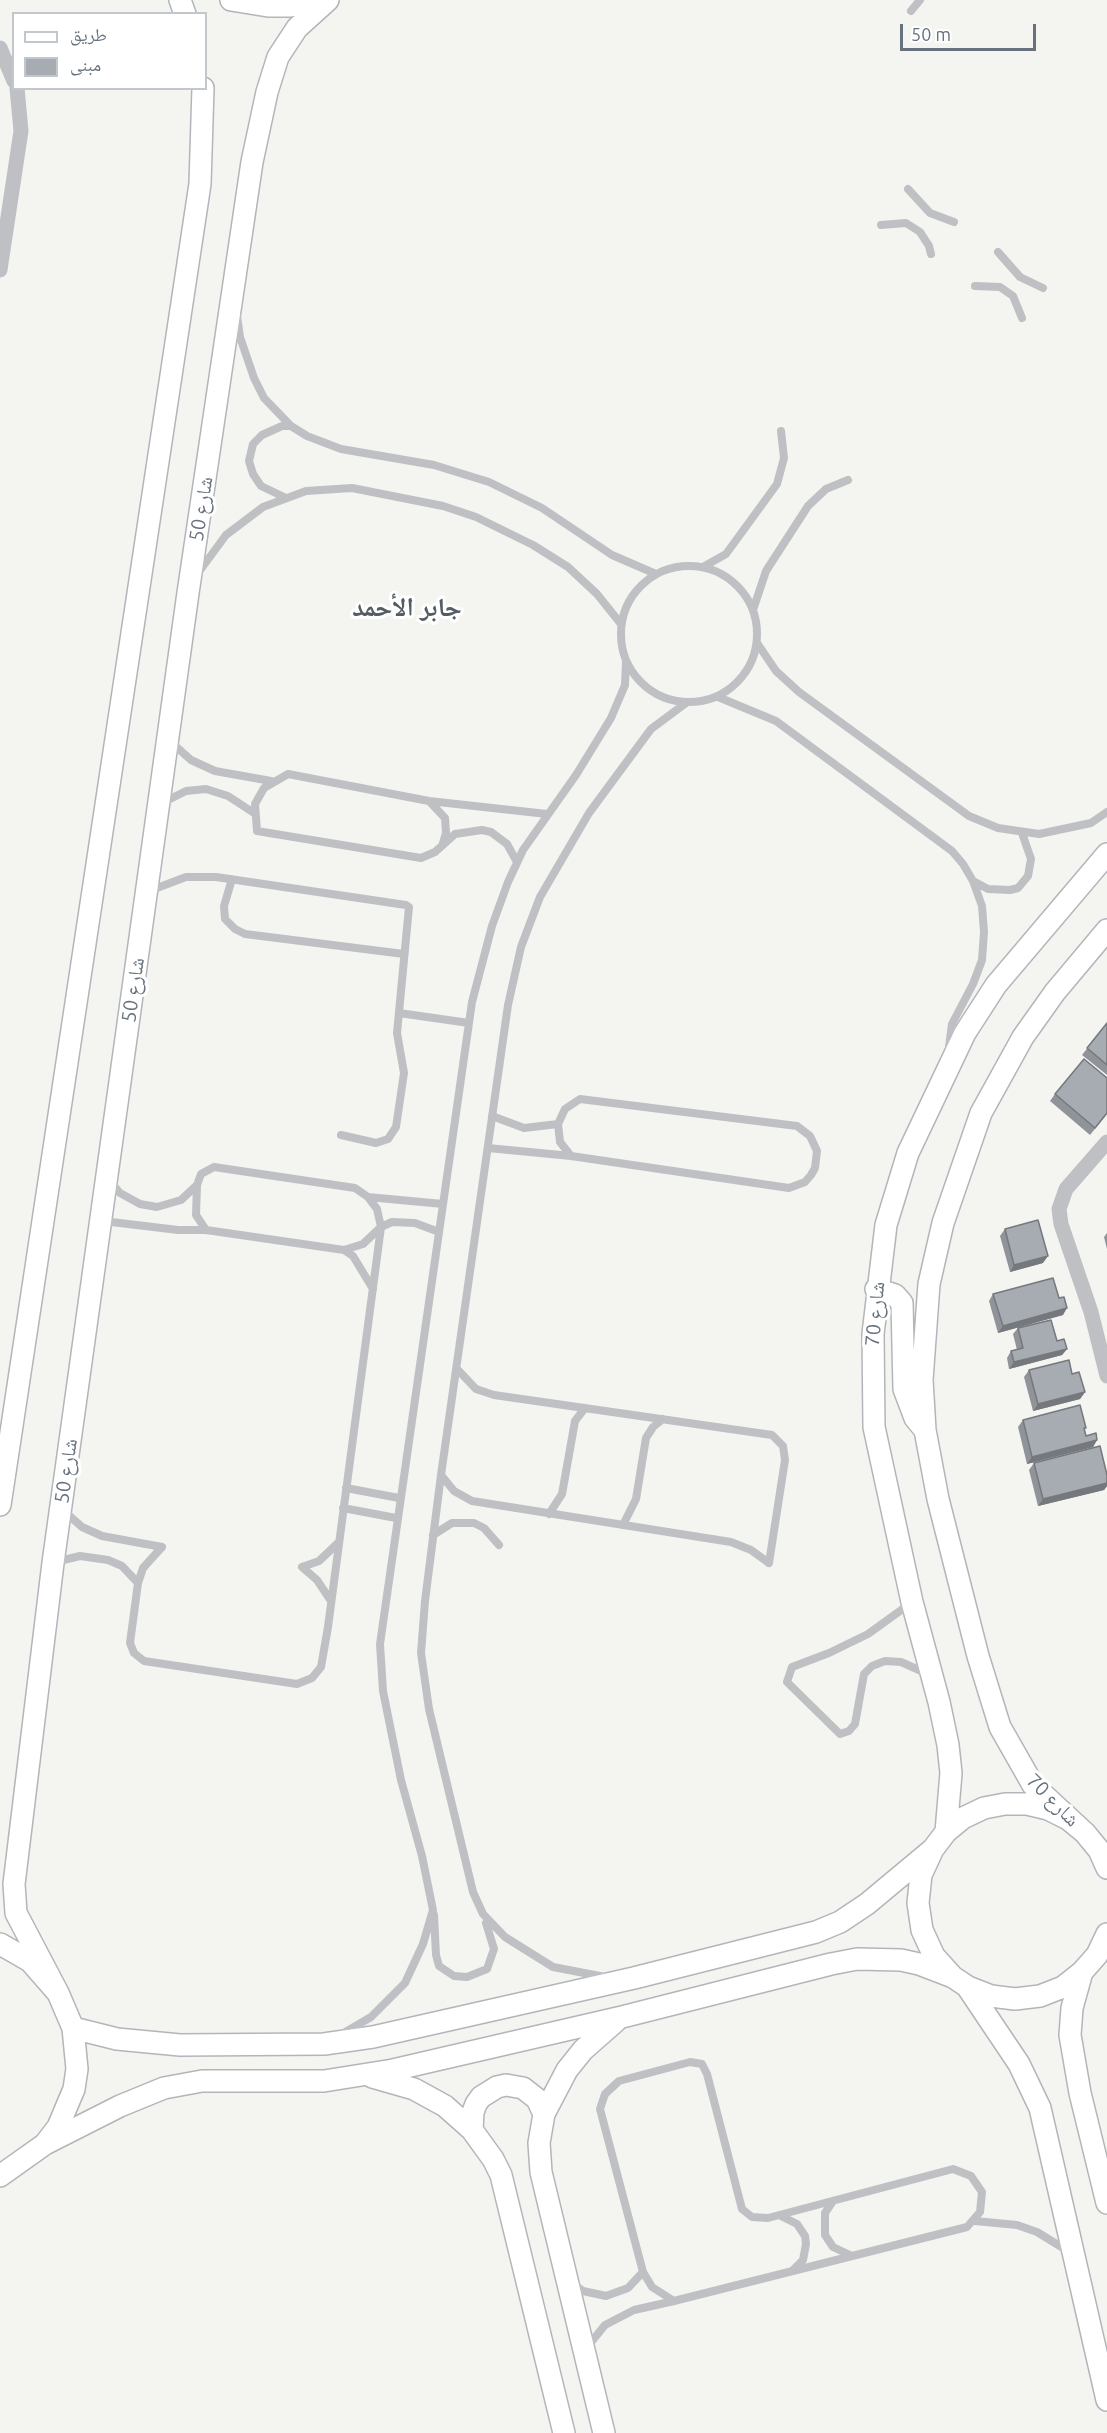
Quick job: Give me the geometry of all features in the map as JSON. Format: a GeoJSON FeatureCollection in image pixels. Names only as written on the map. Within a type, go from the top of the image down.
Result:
{"type":"FeatureCollection","features":[{"type":"Feature","properties":{"kind":"main road"},"geometry":{"type":"LineString","coordinates":[[231,0],[268,6],[290,6],[317,0]]}},
{"type":"Feature","properties":{"kind":"main road","name":"شارع 50"},"geometry":{"type":"LineString","coordinates":[[58,1993],[16,1913],[14,1884],[53,1563],[188,593],[252,162],[278,57],[297,28],[328,0]]}},
{"type":"Feature","properties":{"kind":"main road"},"geometry":{"type":"LineString","coordinates":[[0,1505],[200,184],[203,90]]}},
{"type":"Feature","properties":{"kind":"main road","name":"شارع 70"},"geometry":{"type":"LineString","coordinates":[[946,1832],[951,1773],[948,1745],[912,1602],[874,1427],[871,1374],[876,1289],[886,1225],[908,1153],[965,1033],[996,985],[1107,854]]}},
{"type":"Feature","properties":{"kind":"main road","name":"شارع 70"},"geometry":{"type":"LineString","coordinates":[[1085,1833],[1033,1785],[1000,1727],[950,1545],[925,1430],[922,1380],[929,1284],[956,1179],[981,1113],[1023,1037],[1055,992],[1107,930]]}},
{"type":"Feature","properties":{"kind":"main road"},"geometry":{"type":"LineString","coordinates":[[876,1289],[895,1295],[903,1303],[904,1389],[915,1418],[925,1430]]}},
{"type":"Feature","properties":{"kind":"main road"},"geometry":{"type":"LineString","coordinates":[[73,2028],[146,2044],[324,2044],[373,2037],[634,1978],[816,1932],[840,1922],[888,1888],[933,1849],[946,1832],[963,1818],[984,1808],[1016,1804],[1048,1809],[1068,1819],[1085,1833],[1099,1850],[1107,1868]]}},
{"type":"Feature","properties":{"kind":"main road"},"geometry":{"type":"LineString","coordinates":[[933,1849],[921,1875],[918,1903],[920,1921],[934,1956],[960,1982],[1004,2038],[1040,2108],[1107,2400]]}},
{"type":"Feature","properties":{"kind":"main road"},"geometry":{"type":"LineString","coordinates":[[1,2177],[45,2144],[120,2106],[165,2088],[202,2081],[324,2081],[363,2075],[622,2017],[858,1959],[901,1960],[919,1964],[991,1996],[1015,1999],[1032,1997],[1063,1987],[1082,1972],[1097,1955],[1107,1935]]}},
{"type":"Feature","properties":{"kind":"main road"},"geometry":{"type":"LineString","coordinates":[[0,1944],[30,1961],[58,1993],[73,2028],[77,2048],[74,2090],[58,2127],[45,2144]]}},
{"type":"Feature","properties":{"kind":"main road"},"geometry":{"type":"LineString","coordinates":[[1082,1972],[1072,2008],[1070,2035],[1080,2093],[1107,2203]]}},
{"type":"Feature","properties":{"kind":"main road"},"geometry":{"type":"LineString","coordinates":[[604,2433],[539,2157],[544,2114],[563,2077],[583,2050],[622,2017]]}},
{"type":"Feature","properties":{"kind":"main road"},"geometry":{"type":"LineString","coordinates":[[363,2075],[398,2083],[445,2106],[472,2130],[501,2175],[564,2433]]}},
{"type":"Feature","properties":{"kind":"main road"},"geometry":{"type":"LineString","coordinates":[[472,2130],[472,2112],[476,2104],[497,2087],[514,2086],[530,2093],[537,2099],[544,2114]]}},
{"type":"Feature","properties":{"kind":"street"},"geometry":{"type":"LineString","coordinates":[[0,48],[12,76]]}},
{"type":"Feature","properties":{"kind":"street"},"geometry":{"type":"LineString","coordinates":[[0,270],[21,131],[17,90]]}},
{"type":"Feature","properties":{"kind":"street"},"geometry":{"type":"LineString","coordinates":[[1107,1142],[1066,1189],[1059,1209],[1061,1224],[1091,1312],[1107,1376]]}},
{"type":"Feature","properties":{"kind":"street"},"geometry":{"type":"LineString","coordinates":[[1091,1312],[1107,1308]]}},
{"type":"Feature","properties":{"kind":"lane"},"geometry":{"type":"LineString","coordinates":[[911,11],[920,0]]}},
{"type":"Feature","properties":{"kind":"lane"},"geometry":{"type":"LineString","coordinates":[[908,189],[930,213],[954,222]]}},
{"type":"Feature","properties":{"kind":"lane"},"geometry":{"type":"LineString","coordinates":[[880,225],[897,222],[913,228],[920,232],[931,254]]}},
{"type":"Feature","properties":{"kind":"lane"},"geometry":{"type":"LineString","coordinates":[[998,252],[1020,277],[1043,288]]}},
{"type":"Feature","properties":{"kind":"lane"},"geometry":{"type":"LineString","coordinates":[[975,286],[1000,287],[1013,296],[1022,318]]}},
{"type":"Feature","properties":{"kind":"lane"},"geometry":{"type":"LineString","coordinates":[[234,294],[240,337],[254,378],[264,398],[291,426],[307,436],[341,448],[434,465],[489,482],[542,508],[612,555],[656,574]]}},
{"type":"Feature","properties":{"kind":"lane"},"geometry":{"type":"LineString","coordinates":[[284,497],[261,486],[253,474],[249,461],[253,444],[262,435],[282,426],[291,426]]}},
{"type":"Feature","properties":{"kind":"lane"},"geometry":{"type":"LineString","coordinates":[[703,567],[726,554],[777,484],[784,458],[781,431]]}},
{"type":"Feature","properties":{"kind":"lane"},"geometry":{"type":"LineString","coordinates":[[753,610],[766,571],[808,506],[826,489],[849,480]]}},
{"type":"Feature","properties":{"kind":"lane"},"geometry":{"type":"LineString","coordinates":[[188,593],[198,572],[226,535],[253,513],[284,497],[329,488],[352,488],[409,497],[476,517],[533,545],[568,567],[597,594],[621,624]]}},
{"type":"Feature","properties":{"kind":"lane"},"geometry":{"type":"LineString","coordinates":[[626,661],[636,677],[650,691],[661,697],[686,703],[718,697],[744,675],[757,643],[757,627],[753,610],[747,598],[733,582],[716,571],[703,567],[681,566],[656,574],[633,595],[621,624],[620,637],[626,661],[625,685],[611,718],[518,862],[492,926],[469,1023],[399,1497],[380,1644],[382,1691],[401,1780],[422,1856],[433,1910],[436,1955],[439,1966],[454,1976],[467,1977],[486,1969],[493,1958],[492,1937],[473,1892],[429,1709],[421,1653],[441,1475],[508,1005],[521,947],[540,897],[589,813],[651,729],[686,703]]}},
{"type":"Feature","properties":{"kind":"lane"},"geometry":{"type":"LineString","coordinates":[[757,643],[776,671],[798,692],[969,816],[998,828],[1039,834],[1066,831],[1091,823],[1107,812]]}},
{"type":"Feature","properties":{"kind":"lane"},"geometry":{"type":"LineString","coordinates":[[718,697],[776,721],[952,850],[973,881],[982,906],[984,932],[982,960],[973,984],[952,1024],[948,1066]]}},
{"type":"Feature","properties":{"kind":"lane"},"geometry":{"type":"LineString","coordinates":[[168,739],[191,760],[215,771],[271,781]]}},
{"type":"Feature","properties":{"kind":"lane"},"geometry":{"type":"LineString","coordinates":[[518,862],[507,844],[490,832],[482,830],[456,834],[421,858],[257,831],[254,813],[258,795],[271,781],[288,774],[429,801],[547,814]]}},
{"type":"Feature","properties":{"kind":"lane"},"geometry":{"type":"LineString","coordinates":[[159,806],[186,791],[207,789],[228,796],[254,813]]}},
{"type":"Feature","properties":{"kind":"lane"},"geometry":{"type":"LineString","coordinates":[[429,801],[445,818],[446,833],[440,847]]}},
{"type":"Feature","properties":{"kind":"lane"},"geometry":{"type":"LineString","coordinates":[[973,881],[988,889],[1018,888],[1028,876],[1031,859],[1022,833]]}},
{"type":"Feature","properties":{"kind":"lane"},"geometry":{"type":"LineString","coordinates":[[147,891],[186,877],[232,879],[406,905],[409,910],[397,1034],[404,1073],[396,1127],[388,1139],[376,1143],[341,1135]]}},
{"type":"Feature","properties":{"kind":"lane"},"geometry":{"type":"LineString","coordinates":[[232,879],[224,906],[225,919],[235,929],[245,934],[404,954]]}},
{"type":"Feature","properties":{"kind":"lane"},"geometry":{"type":"LineString","coordinates":[[399,1013],[469,1023]]}},
{"type":"Feature","properties":{"kind":"lane"},"geometry":{"type":"LineString","coordinates":[[488,1148],[571,1156],[789,1188],[805,1182],[811,1175],[815,1168],[817,1151],[810,1136],[797,1126],[580,1099],[565,1109],[558,1124],[560,1142],[571,1156]]}},
{"type":"Feature","properties":{"kind":"lane"},"geometry":{"type":"LineString","coordinates":[[492,1116],[524,1128],[558,1124]]}},
{"type":"Feature","properties":{"kind":"lane"},"geometry":{"type":"LineString","coordinates":[[61,1508],[82,1527],[102,1536],[162,1547],[143,1568],[138,1583],[130,1642],[134,1653],[144,1661],[297,1684],[312,1678],[321,1667],[381,1227],[377,1209],[368,1197],[355,1188],[214,1167],[201,1174],[197,1185],[196,1215],[206,1230]]}},
{"type":"Feature","properties":{"kind":"lane"},"geometry":{"type":"LineString","coordinates":[[107,1177],[120,1193],[140,1204],[157,1207],[181,1200],[197,1185]]}},
{"type":"Feature","properties":{"kind":"lane"},"geometry":{"type":"LineString","coordinates":[[368,1197],[443,1204]]}},
{"type":"Feature","properties":{"kind":"lane"},"geometry":{"type":"LineString","coordinates":[[102,1221],[178,1230],[206,1230],[344,1250],[353,1256],[372,1289]]}},
{"type":"Feature","properties":{"kind":"lane"},"geometry":{"type":"LineString","coordinates":[[344,1250],[363,1244],[381,1227],[392,1222],[415,1223],[439,1232]]}},
{"type":"Feature","properties":{"kind":"lane"},"geometry":{"type":"LineString","coordinates":[[441,1475],[454,1491],[472,1501],[731,1542],[751,1550],[768,1563],[785,1460],[783,1446],[772,1435],[485,1393],[468,1383],[457,1369]]}},
{"type":"Feature","properties":{"kind":"lane"},"geometry":{"type":"LineString","coordinates":[[549,1514],[562,1494],[575,1421],[585,1408]]}},
{"type":"Feature","properties":{"kind":"lane"},"geometry":{"type":"LineString","coordinates":[[623,1525],[636,1499],[646,1438],[653,1426],[663,1419]]}},
{"type":"Feature","properties":{"kind":"lane"},"geometry":{"type":"LineString","coordinates":[[346,1488],[399,1497]]}},
{"type":"Feature","properties":{"kind":"lane"},"geometry":{"type":"LineString","coordinates":[[343,1508],[396,1518]]}},
{"type":"Feature","properties":{"kind":"lane"},"geometry":{"type":"LineString","coordinates":[[434,1535],[452,1523],[463,1521],[484,1528],[499,1545]]}},
{"type":"Feature","properties":{"kind":"lane"},"geometry":{"type":"LineString","coordinates":[[331,1600],[317,1580],[302,1567],[319,1561],[339,1542]]}},
{"type":"Feature","properties":{"kind":"lane"},"geometry":{"type":"LineString","coordinates":[[53,1563],[80,1556],[108,1560],[122,1566],[138,1583]]}},
{"type":"Feature","properties":{"kind":"lane"},"geometry":{"type":"LineString","coordinates":[[912,1602],[868,1634],[829,1653],[792,1666],[788,1682],[840,1734],[849,1731],[855,1724],[864,1674],[872,1666],[885,1661],[901,1662],[932,1676]]}},
{"type":"Feature","properties":{"kind":"lane"},"geometry":{"type":"LineString","coordinates":[[324,2044],[371,2017],[405,1983],[423,1944],[433,1910]]}},
{"type":"Feature","properties":{"kind":"lane"},"geometry":{"type":"LineString","coordinates":[[483,1914],[505,1937],[553,1967],[579,1974],[634,1978]]}},
{"type":"Feature","properties":{"kind":"lane"},"geometry":{"type":"LineString","coordinates":[[585,2353],[597,2333],[614,2318],[634,2310],[674,2301],[967,2227],[975,2221],[983,2202],[982,2192],[972,2176],[952,2169],[778,2215],[760,2219],[752,2217],[742,2209],[707,2074],[702,2064],[690,2062],[619,2081],[605,2094],[600,2109],[644,2272],[652,2287],[674,2301]]}},
{"type":"Feature","properties":{"kind":"lane"},"geometry":{"type":"LineString","coordinates":[[833,2201],[825,2213],[825,2235],[832,2247],[852,2256]]}},
{"type":"Feature","properties":{"kind":"lane"},"geometry":{"type":"LineString","coordinates":[[778,2215],[797,2224],[805,2236],[803,2260],[792,2271]]}},
{"type":"Feature","properties":{"kind":"lane"},"geometry":{"type":"LineString","coordinates":[[975,2221],[996,2221],[1027,2229],[1056,2242],[1073,2255]]}},
{"type":"Feature","properties":{"kind":"lane"},"geometry":{"type":"LineString","coordinates":[[566,2276],[583,2291],[606,2296],[628,2288],[644,2272]]}},
{"type":"Feature","properties":{"kind":"building"},"geometry":{"type":"Polygon","coordinates":[[[1107,1023],[1107,1065],[1087,1048],[1107,1023]]]}},
{"type":"Feature","properties":{"kind":"building"},"geometry":{"type":"Polygon","coordinates":[[[1084,1059],[1107,1078],[1107,1113],[1095,1128],[1055,1094],[1084,1059]]]}},
{"type":"Feature","properties":{"kind":"building"},"geometry":{"type":"Polygon","coordinates":[[[1038,1220],[1048,1256],[1014,1265],[1005,1229],[1038,1220]]]}},
{"type":"Feature","properties":{"kind":"building"},"geometry":{"type":"Polygon","coordinates":[[[1053,1278],[1059,1298],[1064,1297],[1067,1308],[1003,1326],[993,1294],[1053,1278]]]}},
{"type":"Feature","properties":{"kind":"building"},"geometry":{"type":"Polygon","coordinates":[[[1051,1320],[1057,1341],[1064,1339],[1067,1349],[1014,1362],[1011,1351],[1023,1348],[1018,1328],[1051,1320]]]}},
{"type":"Feature","properties":{"kind":"building"},"geometry":{"type":"Polygon","coordinates":[[[1069,1360],[1072,1374],[1079,1372],[1085,1392],[1038,1404],[1029,1370],[1069,1360]]]}},
{"type":"Feature","properties":{"kind":"building"},"geometry":{"type":"Polygon","coordinates":[[[1080,1405],[1086,1436],[1096,1433],[1097,1440],[1032,1457],[1023,1420],[1080,1405]]]}},
{"type":"Feature","properties":{"kind":"building"},"geometry":{"type":"Polygon","coordinates":[[[1100,1446],[1107,1483],[1043,1499],[1034,1463],[1100,1446]]]}},
{"type":"Feature","properties":{"kind":"district","name":"جابر الأحمد"},"geometry":{"type":"Point","coordinates":[407,607]}}]}
